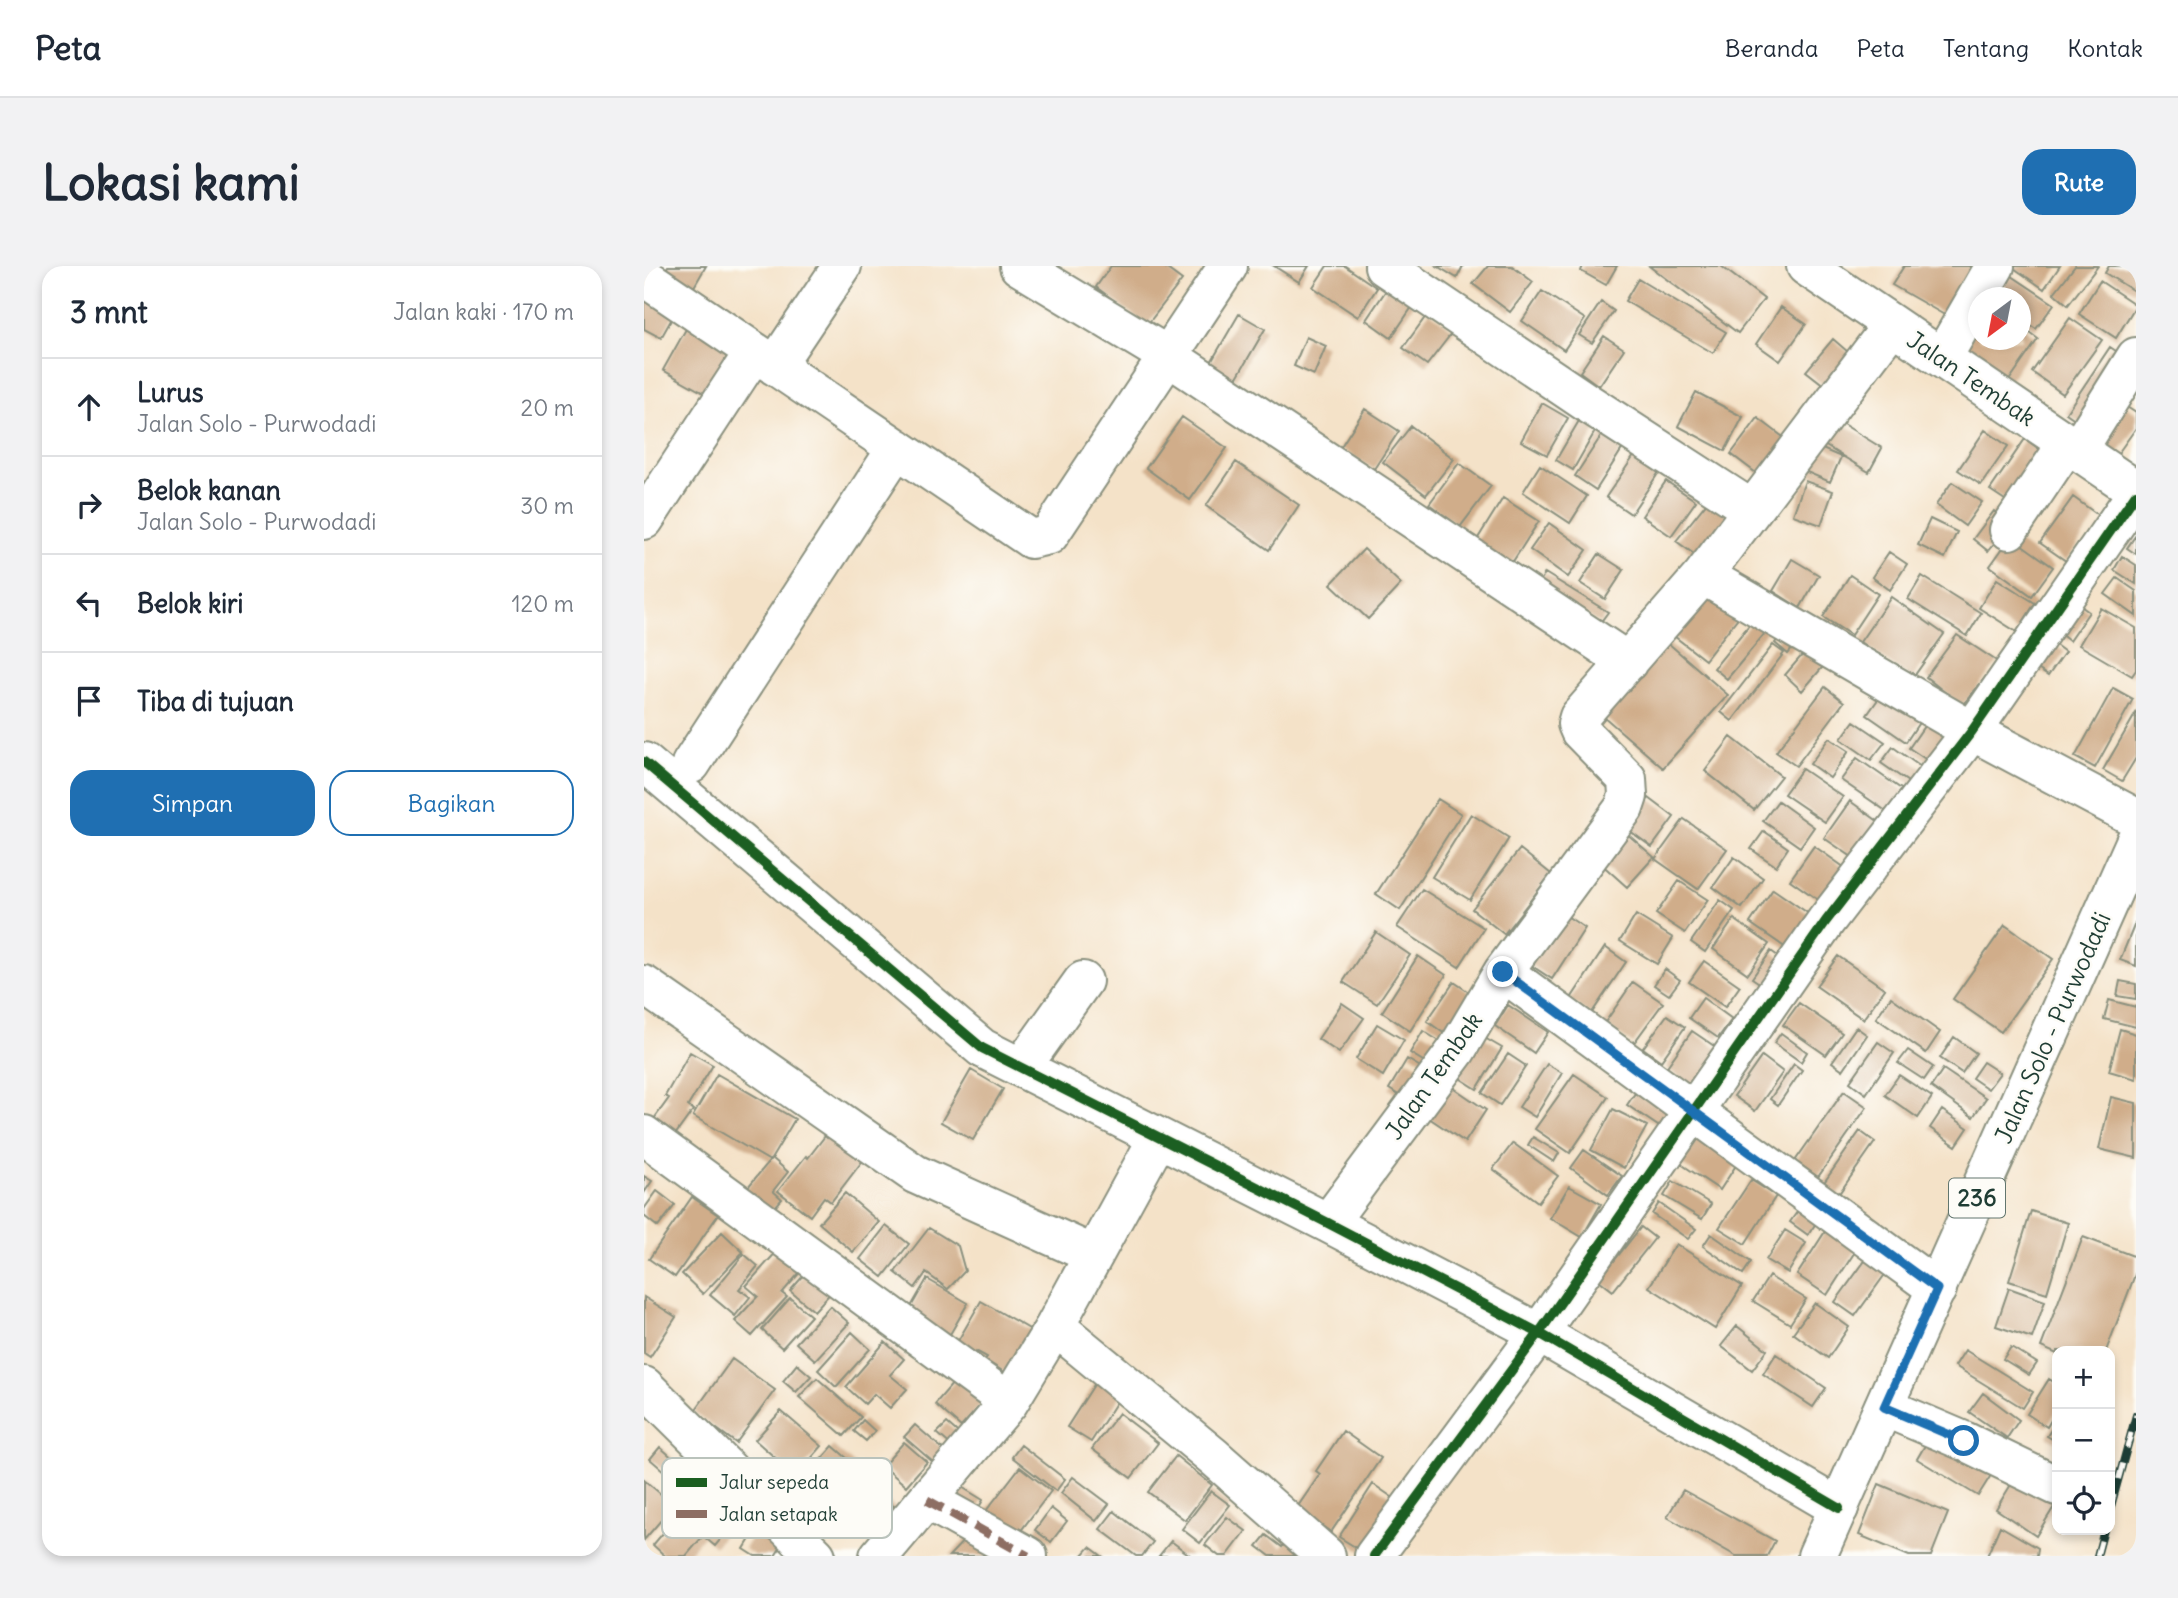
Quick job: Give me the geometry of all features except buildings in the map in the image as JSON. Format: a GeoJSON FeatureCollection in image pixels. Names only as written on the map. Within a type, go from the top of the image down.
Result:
{"type":"FeatureCollection","features":[{"type":"Feature","properties":{"kind":"street"},"geometry":{"type":"LineString","coordinates":[[644,520],[765,359],[842,266]]}},
{"type":"Feature","properties":{"kind":"street"},"geometry":{"type":"LineString","coordinates":[[1019,266],[1168,356],[1628,662],[1703,575],[1892,326]]}},
{"type":"Feature","properties":{"kind":"street"},"geometry":{"type":"LineString","coordinates":[[644,277],[1031,539],[1049,535],[1228,266]]}},
{"type":"Feature","properties":{"kind":"street"},"geometry":{"type":"LineString","coordinates":[[1384,266],[1751,509]]}},
{"type":"Feature","properties":{"kind":"street","name":"Jalan Tembak"},"geometry":{"type":"LineString","coordinates":[[1806,266],[2136,492]]}},
{"type":"Feature","properties":{"kind":"street"},"geometry":{"type":"LineString","coordinates":[[1942,358],[1995,266]]}},
{"type":"Feature","properties":{"kind":"street"},"geometry":{"type":"LineString","coordinates":[[2009,530],[2136,357]]}},
{"type":"Feature","properties":{"kind":"street"},"geometry":{"type":"LineString","coordinates":[[691,764],[897,448]]}},
{"type":"Feature","properties":{"kind":"street"},"geometry":{"type":"LineString","coordinates":[[1374,1556],[1539,1333],[1826,921],[1972,731],[2136,492]]}},
{"type":"Feature","properties":{"kind":"street"},"geometry":{"type":"LineString","coordinates":[[1703,575],[1972,731],[2136,818]]}},
{"type":"Feature","properties":{"kind":"street","name":"Jalan Tembak"},"geometry":{"type":"LineString","coordinates":[[1328,1223],[1456,1051],[1503,972],[1624,808],[1629,796],[1627,779],[1580,731],[1577,724],[1579,717],[1628,662]]}},
{"type":"Feature","properties":{"kind":"street"},"geometry":{"type":"LineString","coordinates":[[644,762],[982,1048],[1539,1333],[1839,1508]]}},
{"type":"Feature","properties":{"kind":"street","name":"Jalan Solo - Purwodadi"},"geometry":{"type":"LineString","coordinates":[[1817,1556],[2136,840]]}},
{"type":"Feature","properties":{"kind":"street"},"geometry":{"type":"LineString","coordinates":[[1503,972],[1937,1289]]}},
{"type":"Feature","properties":{"kind":"street"},"geometry":{"type":"LineString","coordinates":[[1021,1068],[1083,981]]}},
{"type":"Feature","properties":{"kind":"street"},"geometry":{"type":"LineString","coordinates":[[644,985],[915,1174],[1094,1255]]}},
{"type":"Feature","properties":{"kind":"street"},"geometry":{"type":"LineString","coordinates":[[644,1135],[1009,1402]]}},
{"type":"Feature","properties":{"kind":"street"},"geometry":{"type":"LineString","coordinates":[[878,1556],[1009,1402],[1055,1326],[1158,1138]]}},
{"type":"Feature","properties":{"kind":"street"},"geometry":{"type":"LineString","coordinates":[[1055,1326],[1214,1457],[1326,1556]]}},
{"type":"Feature","properties":{"kind":"street"},"geometry":{"type":"LineString","coordinates":[[644,1386],[717,1458]]}},
{"type":"Feature","properties":{"kind":"street"},"geometry":{"type":"LineString","coordinates":[[1884,1407],[1964,1441],[2052,1484]]}},
{"type":"Feature","properties":{"kind":"street"},"geometry":{"type":"LineString","coordinates":[[927,1500],[1028,1556]]}},
{"type":"Feature","properties":{"kind":"street"},"geometry":{"type":"LineString","coordinates":[[798,1538],[816,1556]]}},
{"type":"Feature","properties":{"kind":"railway"},"geometry":{"type":"LineString","coordinates":[[2115,1492],[2136,1415]]}},
{"type":"Feature","properties":{"kind":"railway"},"geometry":{"type":"LineString","coordinates":[[2097,1556],[2103,1535]]}},
{"type":"Feature","properties":{"kind":"marked path"},"geometry":{"type":"LineString","coordinates":[[927,1500],[1028,1556]]}},
{"type":"Feature","properties":{"kind":"cycle path"},"geometry":{"type":"LineString","coordinates":[[1374,1556],[1539,1333],[1826,921],[1972,731],[2136,494]]}},
{"type":"Feature","properties":{"kind":"cycle path"},"geometry":{"type":"LineString","coordinates":[[644,762],[982,1048],[1539,1333],[1839,1508]]}},
{"type":"Feature","properties":{"kind":"route"},"geometry":{"type":"LineString","coordinates":[[1503,972],[1937,1289],[1884,1407],[1964,1441]]}}]}
